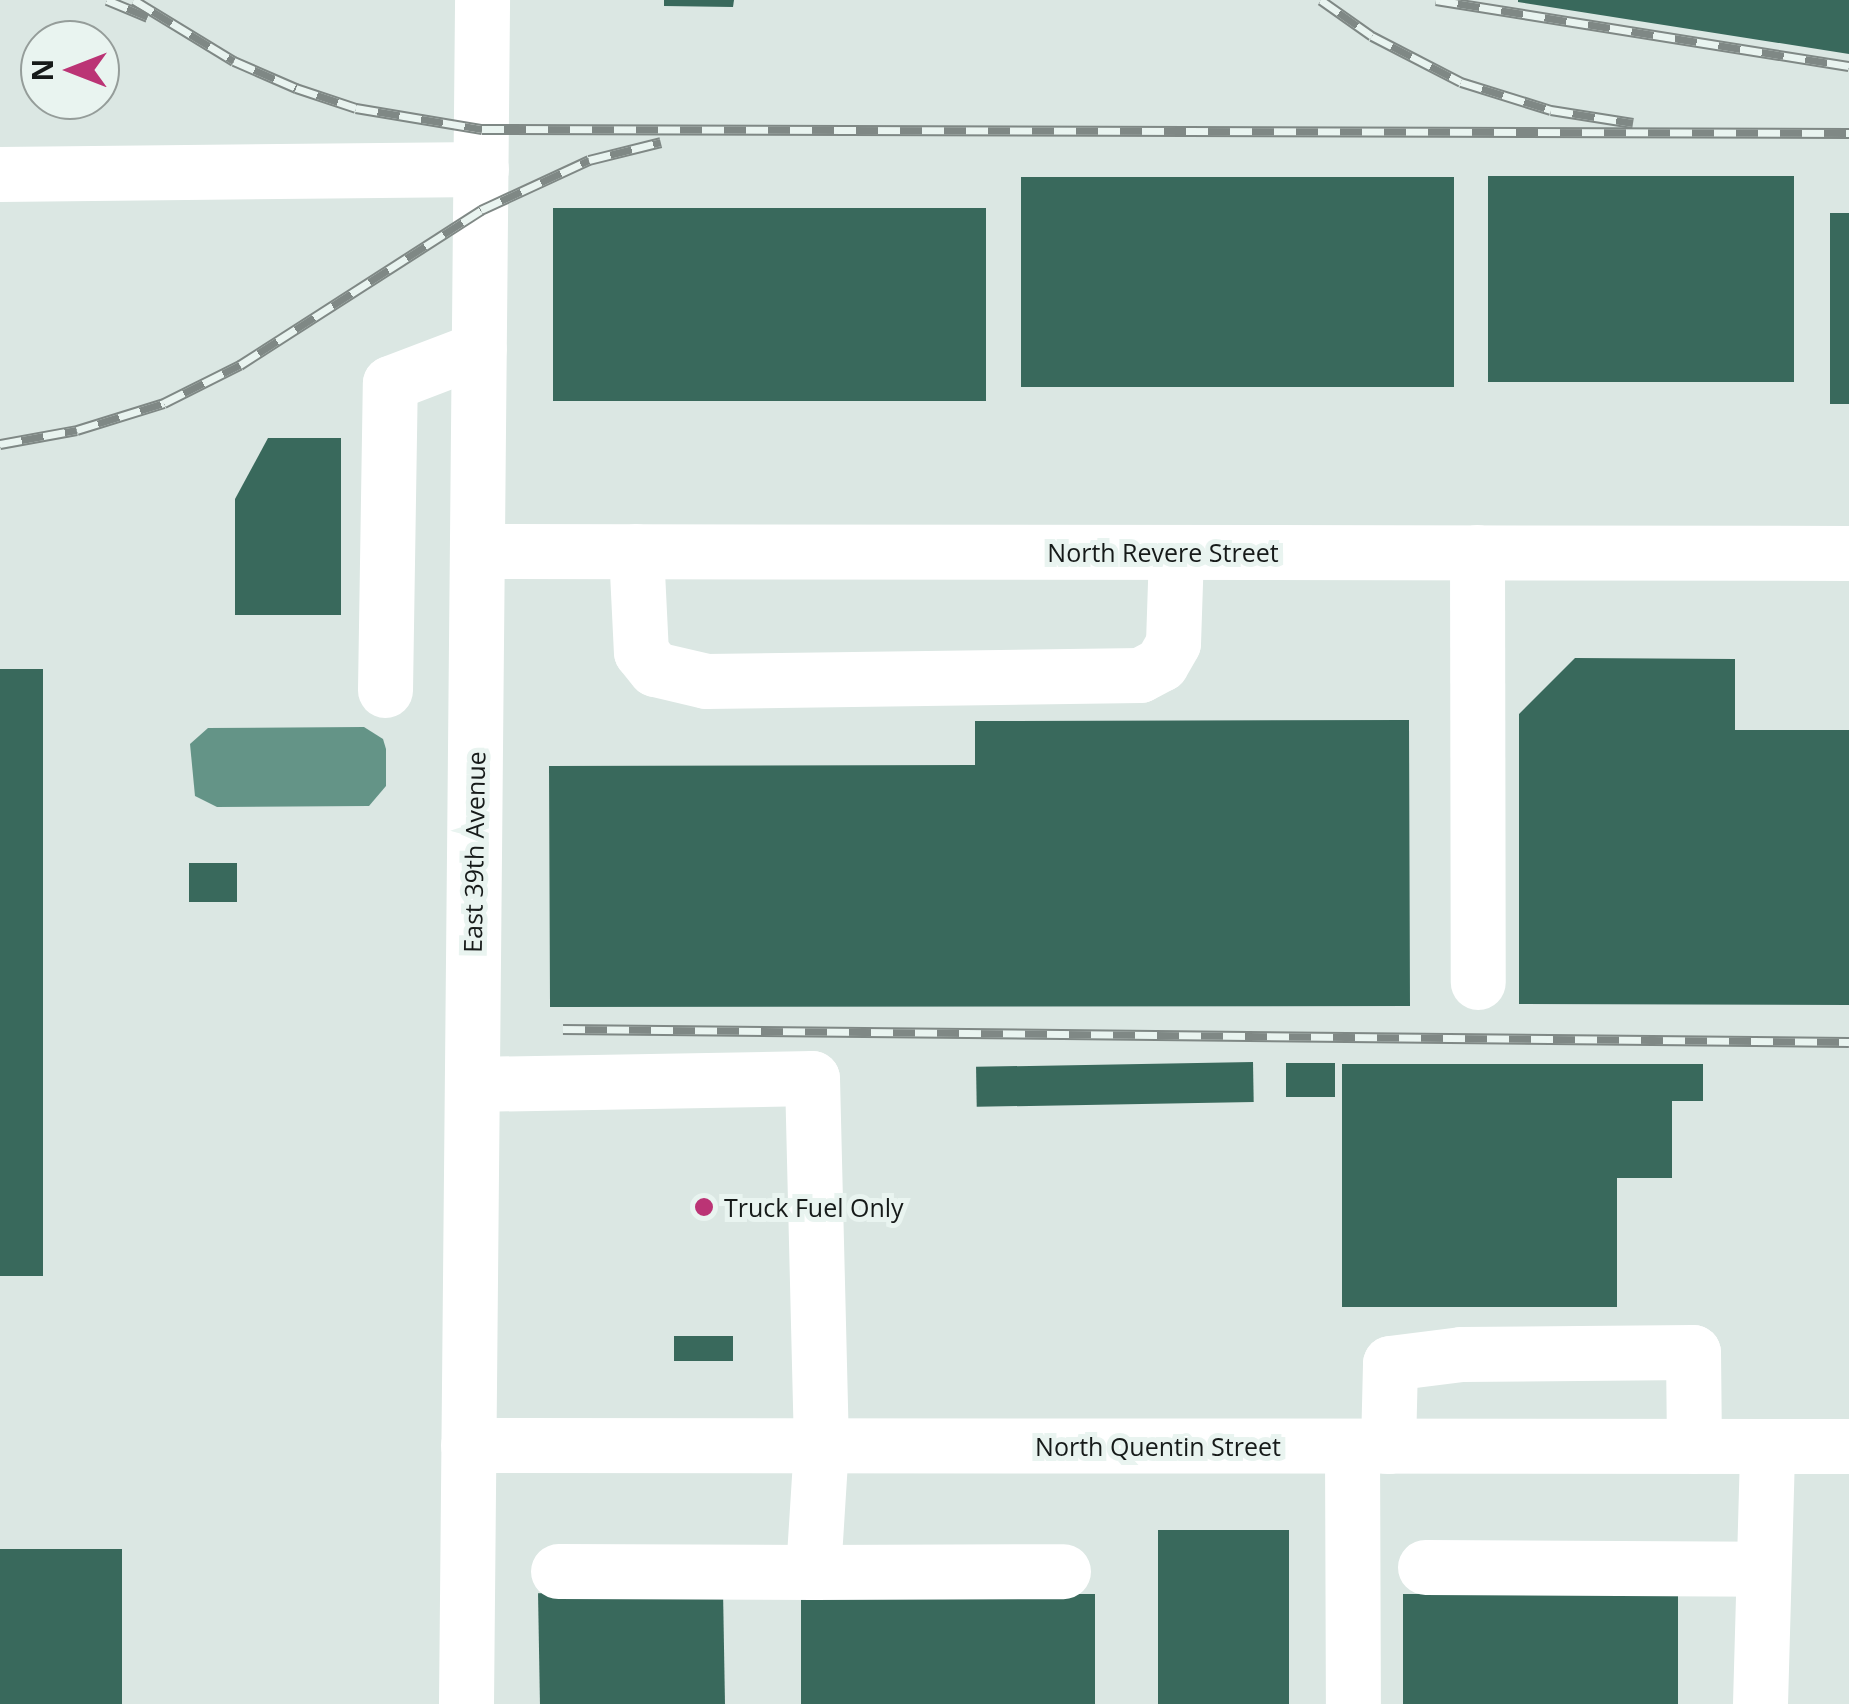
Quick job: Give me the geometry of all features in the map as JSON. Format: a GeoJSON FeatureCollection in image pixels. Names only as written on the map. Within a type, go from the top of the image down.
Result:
{"type":"FeatureCollection","features":[{"type":"Feature","properties":{"kind":"street","name":"East 39th Avenue"},"geometry":{"type":"LineString","coordinates":[[466,1704],[482,0]]}},
{"type":"Feature","properties":{"kind":"street"},"geometry":{"type":"LineString","coordinates":[[0,174],[481,169]]}},
{"type":"Feature","properties":{"kind":"street"},"geometry":{"type":"LineString","coordinates":[[385,690],[390,383],[479,349]]}},
{"type":"Feature","properties":{"kind":"street","name":"North Revere Street"},"geometry":{"type":"LineString","coordinates":[[476,551],[1849,553]]}},
{"type":"Feature","properties":{"kind":"street"},"geometry":{"type":"LineString","coordinates":[[636,551],[641,652],[655,669],[706,681],[1140,675],[1161,664],[1173,643],[1176,552]]}},
{"type":"Feature","properties":{"kind":"street"},"geometry":{"type":"LineString","coordinates":[[1477,552],[1478,982]]}},
{"type":"Feature","properties":{"kind":"street"},"geometry":{"type":"LineString","coordinates":[[472,1084],[812,1078],[821,1446],[814,1572]]}},
{"type":"Feature","properties":{"kind":"street"},"geometry":{"type":"LineString","coordinates":[[1353,1704],[1370,1446],[1390,1363],[1461,1354],[1693,1352],[1694,1446]]}},
{"type":"Feature","properties":{"kind":"street","name":"North Quentin Street"},"geometry":{"type":"LineString","coordinates":[[468,1445],[1849,1446]]}},
{"type":"Feature","properties":{"kind":"street"},"geometry":{"type":"LineString","coordinates":[[1760,1704],[1767,1446]]}},
{"type":"Feature","properties":{"kind":"street"},"geometry":{"type":"LineString","coordinates":[[1425,1568],[1763,1569]]}},
{"type":"Feature","properties":{"kind":"street"},"geometry":{"type":"LineString","coordinates":[[558,1571],[1064,1571]]}},
{"type":"Feature","properties":{"kind":"shaded area"},"geometry":{"type":"Polygon","coordinates":[[[364,727],[383,739],[386,749],[386,786],[369,806],[217,807],[195,796],[190,744],[208,728],[364,727]]]}},
{"type":"Feature","properties":{"kind":"building"},"geometry":{"type":"Polygon","coordinates":[[[664,0],[734,0],[733,7],[664,6],[664,0]]]}},
{"type":"Feature","properties":{"kind":"building"},"geometry":{"type":"Polygon","coordinates":[[[1518,0],[1849,0],[1849,54],[1518,2],[1518,0]]]}},
{"type":"Feature","properties":{"kind":"building"},"geometry":{"type":"Polygon","coordinates":[[[1488,176],[1794,176],[1794,382],[1488,382],[1488,176]]]}},
{"type":"Feature","properties":{"kind":"building"},"geometry":{"type":"Polygon","coordinates":[[[1021,177],[1454,177],[1454,387],[1021,387],[1021,177]]]}},
{"type":"Feature","properties":{"kind":"building"},"geometry":{"type":"Polygon","coordinates":[[[553,208],[986,208],[986,401],[553,401],[553,208]]]}},
{"type":"Feature","properties":{"kind":"building"},"geometry":{"type":"Polygon","coordinates":[[[1830,213],[1849,213],[1849,404],[1830,404],[1830,213]]]}},
{"type":"Feature","properties":{"kind":"building"},"geometry":{"type":"Polygon","coordinates":[[[268,438],[341,438],[341,615],[235,615],[235,499],[268,438]]]}},
{"type":"Feature","properties":{"kind":"building"},"geometry":{"type":"Polygon","coordinates":[[[1575,658],[1735,659],[1735,730],[1849,730],[1849,1005],[1519,1004],[1519,714],[1575,658]]]}},
{"type":"Feature","properties":{"kind":"building"},"geometry":{"type":"Polygon","coordinates":[[[0,669],[43,669],[43,1276],[0,1276],[0,669]]]}},
{"type":"Feature","properties":{"kind":"building"},"geometry":{"type":"Polygon","coordinates":[[[1409,720],[1410,1006],[550,1007],[549,766],[975,765],[975,721],[1409,720]]]}},
{"type":"Feature","properties":{"kind":"building"},"geometry":{"type":"Polygon","coordinates":[[[189,863],[237,863],[237,902],[189,902],[189,863]]]}},
{"type":"Feature","properties":{"kind":"building"},"geometry":{"type":"Polygon","coordinates":[[[1253,1062],[1254,1102],[977,1107],[976,1067],[1253,1062]]]}},
{"type":"Feature","properties":{"kind":"building"},"geometry":{"type":"Polygon","coordinates":[[[1286,1063],[1335,1063],[1335,1097],[1286,1097],[1286,1063]]]}},
{"type":"Feature","properties":{"kind":"building"},"geometry":{"type":"Polygon","coordinates":[[[1342,1064],[1703,1064],[1703,1101],[1672,1101],[1672,1178],[1617,1178],[1617,1307],[1342,1307],[1342,1064]]]}},
{"type":"Feature","properties":{"kind":"building"},"geometry":{"type":"Polygon","coordinates":[[[674,1336],[733,1336],[733,1361],[674,1361],[674,1336]]]}},
{"type":"Feature","properties":{"kind":"building"},"geometry":{"type":"Polygon","coordinates":[[[1158,1530],[1289,1530],[1289,1704],[1158,1704],[1158,1530]]]}},
{"type":"Feature","properties":{"kind":"building"},"geometry":{"type":"Polygon","coordinates":[[[0,1549],[122,1549],[122,1704],[0,1704],[0,1549]]]}},
{"type":"Feature","properties":{"kind":"building"},"geometry":{"type":"Polygon","coordinates":[[[723,1590],[725,1704],[540,1704],[538,1593],[723,1590]]]}},
{"type":"Feature","properties":{"kind":"building"},"geometry":{"type":"Polygon","coordinates":[[[801,1594],[1095,1594],[1095,1704],[801,1704],[801,1594]]]}},
{"type":"Feature","properties":{"kind":"building"},"geometry":{"type":"Polygon","coordinates":[[[1403,1594],[1678,1594],[1678,1704],[1403,1704],[1403,1594]]]}},
{"type":"Feature","properties":{"kind":"railway"},"geometry":{"type":"LineString","coordinates":[[107,0],[148,17]]}},
{"type":"Feature","properties":{"kind":"railway"},"geometry":{"type":"LineString","coordinates":[[134,0],[234,61],[296,88],[356,108],[482,129],[1849,133]]}},
{"type":"Feature","properties":{"kind":"railway"},"geometry":{"type":"LineString","coordinates":[[1321,0],[1372,36],[1461,82],[1551,110],[1633,123]]}},
{"type":"Feature","properties":{"kind":"railway"},"geometry":{"type":"LineString","coordinates":[[1436,0],[1849,66]]}},
{"type":"Feature","properties":{"kind":"railway"},"geometry":{"type":"LineString","coordinates":[[0,444],[77,430],[164,403],[240,365],[481,210],[589,160],[661,142]]}},
{"type":"Feature","properties":{"kind":"railway"},"geometry":{"type":"LineString","coordinates":[[563,1029],[1849,1042]]}},
{"type":"Feature","properties":{"kind":"place","name":"Truck Fuel Only"},"geometry":{"type":"Point","coordinates":[704,1207]}}]}
